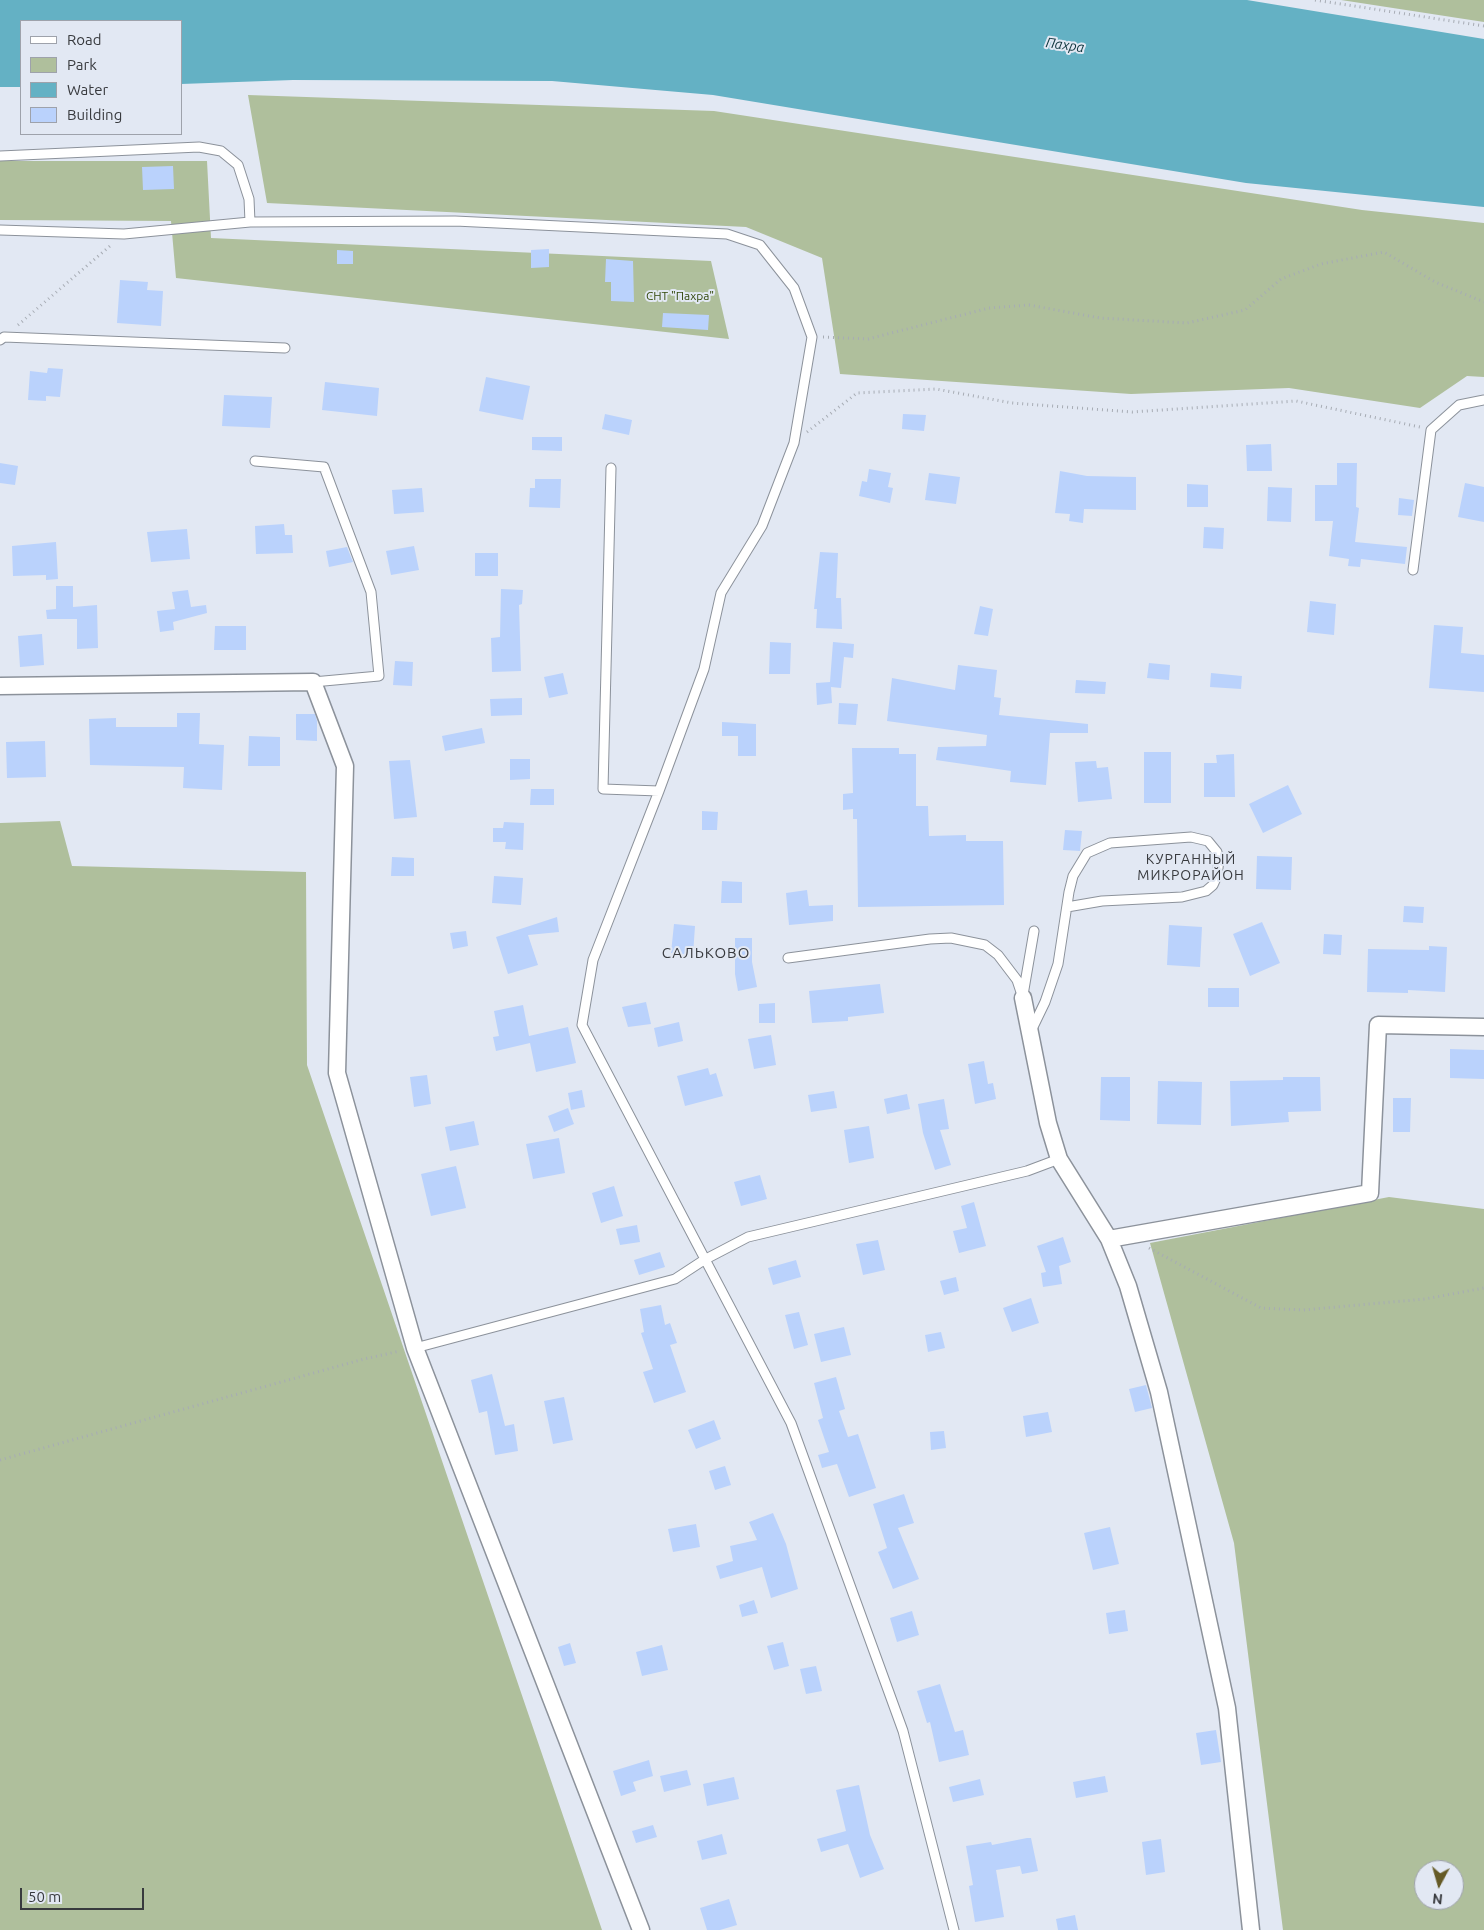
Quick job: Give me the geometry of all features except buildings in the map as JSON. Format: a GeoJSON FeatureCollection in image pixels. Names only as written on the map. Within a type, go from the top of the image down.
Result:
{"type":"FeatureCollection","features":[{"type":"Feature","properties":{"kind":"street"},"geometry":{"type":"LineString","coordinates":[[0,686],[312,682],[345,766],[337,1073],[416,1348],[641,1930]]}},
{"type":"Feature","properties":{"kind":"street"},"geometry":{"type":"LineString","coordinates":[[1023,998],[1048,1122],[1059,1159],[1109,1239],[1128,1286],[1159,1392],[1227,1708],[1251,1930]]}},
{"type":"Feature","properties":{"kind":"street"},"geometry":{"type":"LineString","coordinates":[[1109,1239],[1370,1192],[1378,1025],[1484,1027]]}},
{"type":"Feature","properties":{"kind":"lane"},"geometry":{"type":"LineString","coordinates":[[0,156],[199,147],[221,151],[238,165],[249,199],[250,222]]}},
{"type":"Feature","properties":{"kind":"lane"},"geometry":{"type":"LineString","coordinates":[[0,230],[124,234],[250,222],[455,222],[727,234],[760,245],[794,288],[812,337],[794,443],[762,526],[721,593],[704,669],[660,790],[593,960],[582,1026],[791,1423],[904,1731],[954,1930]]}},
{"type":"Feature","properties":{"kind":"lane"},"geometry":{"type":"LineString","coordinates":[[2,338],[285,348]]}},
{"type":"Feature","properties":{"kind":"lane"},"geometry":{"type":"LineString","coordinates":[[1413,570],[1431,430],[1459,405],[1484,400]]}},
{"type":"Feature","properties":{"kind":"lane"},"geometry":{"type":"LineString","coordinates":[[255,461],[324,467],[371,592],[379,676],[312,682]]}},
{"type":"Feature","properties":{"kind":"lane"},"geometry":{"type":"LineString","coordinates":[[612,468],[603,789],[660,790]]}},
{"type":"Feature","properties":{"kind":"lane"},"geometry":{"type":"LineString","coordinates":[[1030,1035],[1053,980],[1067,907],[1073,876],[1087,853],[1097,847],[1128,840],[1191,837],[1208,841],[1217,852],[1219,860],[1217,876],[1213,885],[1206,891],[1182,898],[1102,901],[1067,907]]}},
{"type":"Feature","properties":{"kind":"lane"},"geometry":{"type":"LineString","coordinates":[[1023,998],[1034,931]]}},
{"type":"Feature","properties":{"kind":"lane"},"geometry":{"type":"LineString","coordinates":[[788,958],[930,938],[966,940],[984,945],[998,955],[1017,980],[1023,998]]}},
{"type":"Feature","properties":{"kind":"lane"},"geometry":{"type":"LineString","coordinates":[[416,1348],[675,1279],[704,1260],[748,1237],[1027,1171],[1059,1159]]}},
{"type":"Feature","properties":{"kind":"path"},"geometry":{"type":"LineString","coordinates":[[1315,0],[1484,26]]}},
{"type":"Feature","properties":{"kind":"path"},"geometry":{"type":"LineString","coordinates":[[2,338],[124,234]]}},
{"type":"Feature","properties":{"kind":"path"},"geometry":{"type":"LineString","coordinates":[[812,337],[868,339],[989,308],[1029,305],[1100,318],[1187,323],[1245,310],[1281,279],[1321,264],[1384,252],[1435,282],[1484,302]]}},
{"type":"Feature","properties":{"kind":"path"},"geometry":{"type":"LineString","coordinates":[[794,443],[857,393],[936,389],[1012,403],[1132,412],[1296,401],[1431,430]]}},
{"type":"Feature","properties":{"kind":"path"},"geometry":{"type":"LineString","coordinates":[[1126,1236],[1261,1308],[1303,1310],[1424,1299],[1484,1288]]}},
{"type":"Feature","properties":{"kind":"path"},"geometry":{"type":"LineString","coordinates":[[0,1460],[364,1359],[416,1348]]}},
{"type":"Feature","properties":{"kind":"green space"},"geometry":{"type":"Polygon","coordinates":[[[1341,0],[1484,0],[1484,22],[1341,0]]]}},
{"type":"Feature","properties":{"kind":"green space"},"geometry":{"type":"Polygon","coordinates":[[[248,95],[714,111],[1362,210],[1484,223],[1484,377],[1467,376],[1420,408],[1289,388],[1131,394],[840,374],[822,258],[746,227],[267,203],[248,95]]]}},
{"type":"Feature","properties":{"kind":"green space","name":"СНТ \"Пахра\""},"geometry":{"type":"Polygon","coordinates":[[[0,161],[207,161],[211,238],[711,261],[729,339],[176,278],[171,221],[0,220],[0,161]]]}},
{"type":"Feature","properties":{"kind":"green space"},"geometry":{"type":"Polygon","coordinates":[[[60,821],[72,866],[306,872],[307,1065],[602,1930],[0,1930],[0,823],[60,821]]]}},
{"type":"Feature","properties":{"kind":"green space"},"geometry":{"type":"Polygon","coordinates":[[[1389,1197],[1484,1209],[1484,1930],[1283,1930],[1234,1543],[1150,1243],[1389,1197]]]}},
{"type":"Feature","properties":{"kind":"water","name":"Пахра"},"geometry":{"type":"Polygon","coordinates":[[[0,0],[1247,0],[1484,39],[1484,207],[1246,183],[713,95],[552,81],[293,80],[182,84],[182,20],[20,20],[20,87],[0,87],[0,0]]]}},
{"type":"Feature","properties":{"kind":"district","name":"КУРГАННЫЙ МИКРОРАЙОН"},"geometry":{"type":"Point","coordinates":[1191,868]}},
{"type":"Feature","properties":{"kind":"district","name":"САЛЬКОВО"},"geometry":{"type":"Point","coordinates":[706,953]}}]}
